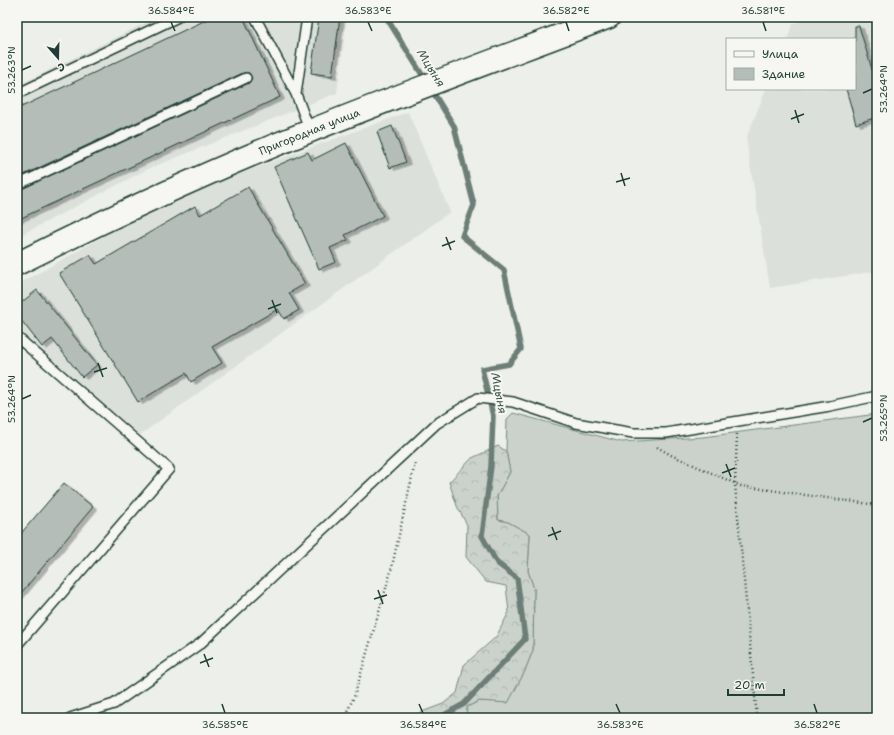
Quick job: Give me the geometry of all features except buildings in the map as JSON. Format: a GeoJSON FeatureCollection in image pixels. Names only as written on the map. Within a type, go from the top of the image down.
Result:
{"type":"FeatureCollection","features":[{"type":"Feature","properties":{"kind":"street","name":"Пригородная улица"},"geometry":{"type":"LineString","coordinates":[[17,264],[87,229],[310,131],[609,17]]}},
{"type":"Feature","properties":{"kind":"lane"},"geometry":{"type":"LineString","coordinates":[[17,94],[178,17]]}},
{"type":"Feature","properties":{"kind":"lane"},"geometry":{"type":"LineString","coordinates":[[255,17],[296,94],[310,131]]}},
{"type":"Feature","properties":{"kind":"lane"},"geometry":{"type":"LineString","coordinates":[[296,94],[307,17]]}},
{"type":"Feature","properties":{"kind":"lane"},"geometry":{"type":"LineString","coordinates":[[17,186],[246,78]]}},
{"type":"Feature","properties":{"kind":"lane"},"geometry":{"type":"LineString","coordinates":[[17,337],[169,469],[17,645]]}},
{"type":"Feature","properties":{"kind":"lane"},"geometry":{"type":"LineString","coordinates":[[70,718],[114,704],[201,643],[420,438],[436,424],[478,398],[513,402],[576,423],[633,433],[666,433],[830,406],[877,396]]}},
{"type":"Feature","properties":{"kind":"path"},"geometry":{"type":"LineString","coordinates":[[738,422],[735,485],[757,718]]}},
{"type":"Feature","properties":{"kind":"path"},"geometry":{"type":"LineString","coordinates":[[633,433],[671,455],[741,486],[877,505]]}},
{"type":"Feature","properties":{"kind":"path"},"geometry":{"type":"LineString","coordinates":[[344,718],[354,697],[391,571],[420,438]]}},
{"type":"Feature","properties":{"kind":"shaded area"},"geometry":{"type":"Polygon","coordinates":[[[157,17],[347,17],[337,93],[148,169],[17,237],[17,82],[19,85],[157,17]]]}},
{"type":"Feature","properties":{"kind":"shaded area"},"geometry":{"type":"Polygon","coordinates":[[[809,17],[877,17],[877,271],[770,288],[746,139],[766,90],[856,90],[856,38],[787,38],[793,24],[809,17]]]}},
{"type":"Feature","properties":{"kind":"shaded area"},"geometry":{"type":"Polygon","coordinates":[[[408,112],[450,212],[140,435],[17,333],[17,285],[170,199],[408,112]]]}},
{"type":"Feature","properties":{"kind":"green space"},"geometry":{"type":"Polygon","coordinates":[[[513,413],[621,442],[703,437],[877,414],[877,718],[466,718],[467,707],[479,701],[508,702],[524,673],[533,650],[534,589],[528,571],[530,534],[508,522],[498,520],[497,496],[510,472],[506,451],[507,419],[513,413]]]}},
{"type":"Feature","properties":{"kind":"green space"},"geometry":{"type":"Polygon","coordinates":[[[498,446],[506,451],[510,472],[497,496],[498,520],[508,522],[530,534],[528,571],[534,589],[533,650],[524,673],[508,703],[479,701],[467,707],[466,718],[410,718],[443,704],[457,693],[464,665],[496,637],[509,612],[506,586],[486,582],[466,557],[467,525],[457,506],[449,482],[472,458],[498,446]]]}},
{"type":"Feature","properties":{"kind":"waterway","name":"Мцыня"},"geometry":{"type":"LineString","coordinates":[[386,17],[426,81]]}},
{"type":"Feature","properties":{"kind":"waterway","name":"Мцыня"},"geometry":{"type":"LineString","coordinates":[[431,89],[454,126],[474,205],[462,236],[504,270],[521,349],[509,364],[482,369],[493,416],[491,466],[482,536],[497,563],[517,578],[525,639],[464,704],[439,718]]}}]}
